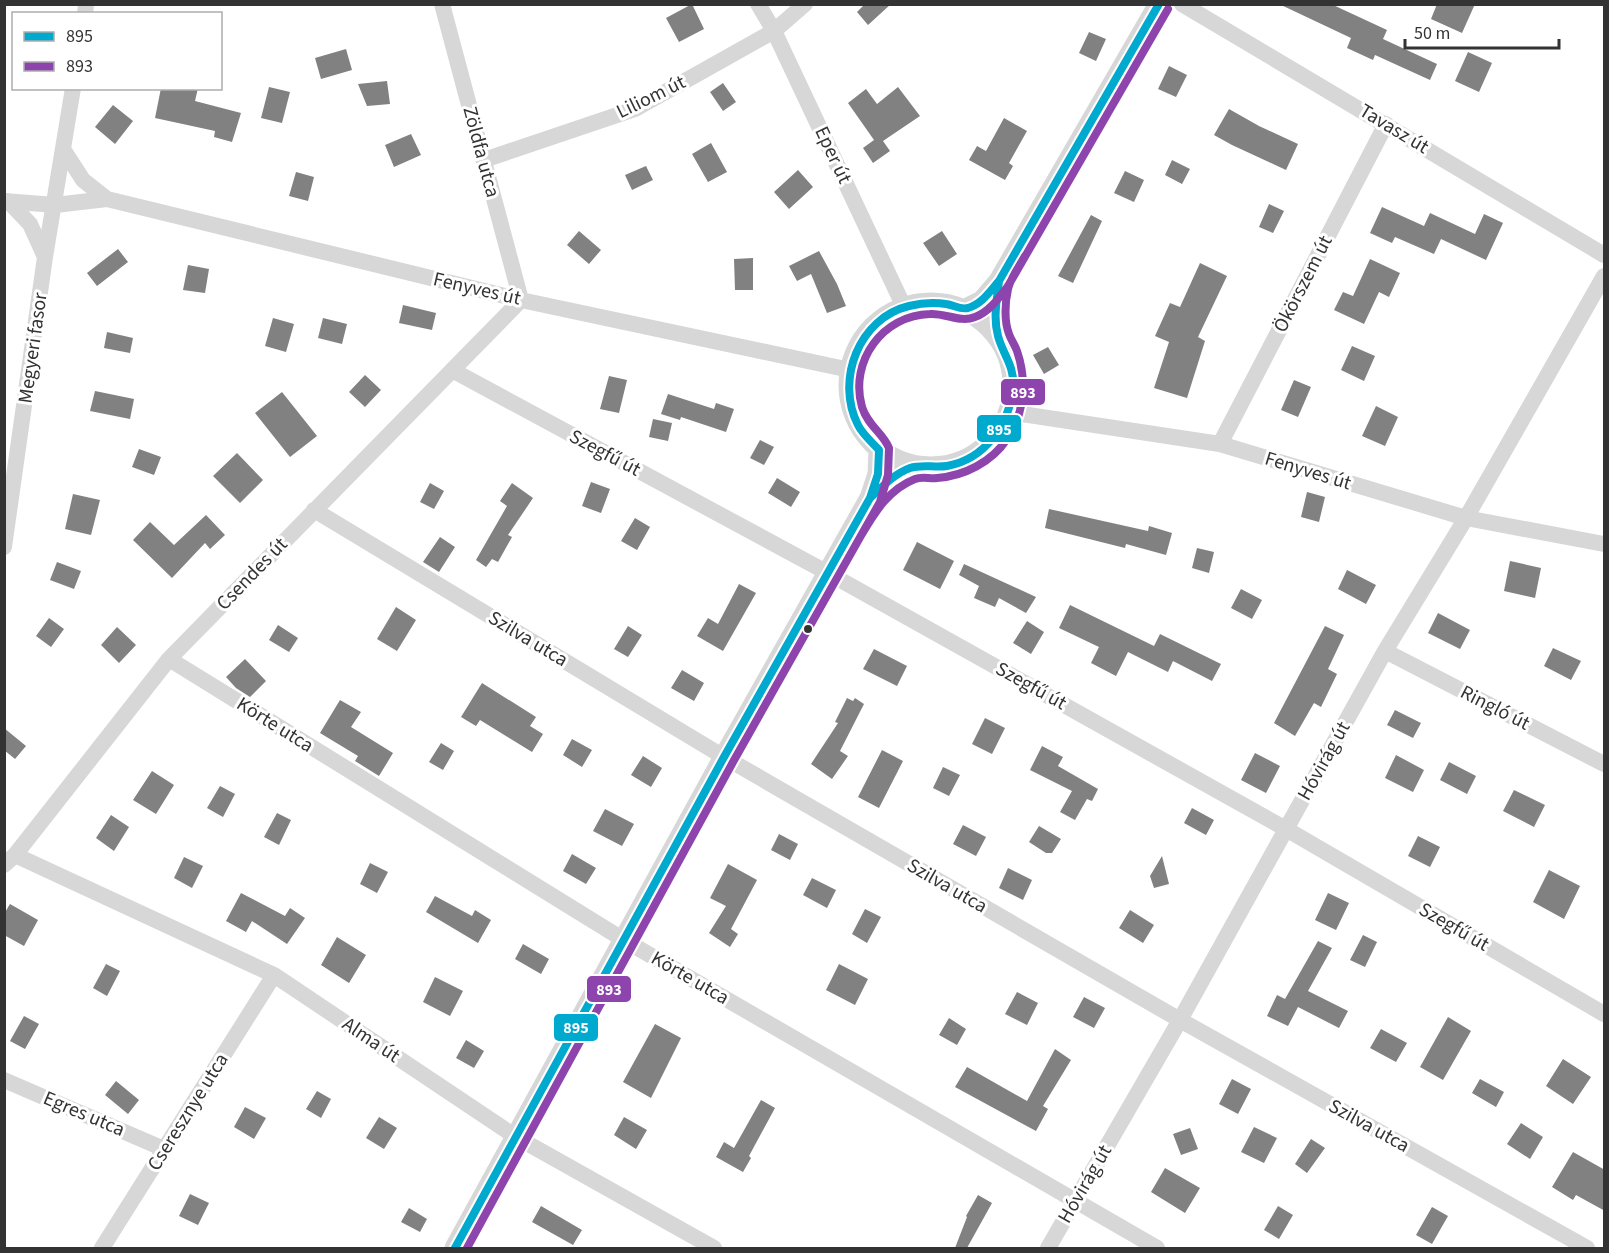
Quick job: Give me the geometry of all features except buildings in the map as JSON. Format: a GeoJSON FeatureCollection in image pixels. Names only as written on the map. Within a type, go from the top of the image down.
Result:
{"type":"FeatureCollection","features":[{"type":"Feature","properties":{"kind":"street","name":"Zöldfa utca"},"geometry":{"type":"LineString","coordinates":[[442,4],[520,300]]}},
{"type":"Feature","properties":{"kind":"street","name":"Eper út"},"geometry":{"type":"LineString","coordinates":[[758,4],[774,31],[904,307]]}},
{"type":"Feature","properties":{"kind":"street","name":"Liliom út"},"geometry":{"type":"LineString","coordinates":[[484,160],[634,109],[774,31],[805,4]]}},
{"type":"Feature","properties":{"kind":"street"},"geometry":{"type":"LineString","coordinates":[[964,310],[982,301],[999,280],[1159,4]]}},
{"type":"Feature","properties":{"kind":"street","name":"Tavasz út"},"geometry":{"type":"LineString","coordinates":[[1182,4],[1605,255]]}},
{"type":"Feature","properties":{"kind":"street"},"geometry":{"type":"LineString","coordinates":[[73,90],[63,149],[83,180],[107,200]]}},
{"type":"Feature","properties":{"kind":"street","name":"Ökörszem út"},"geometry":{"type":"LineString","coordinates":[[1220,444],[1386,124]]}},
{"type":"Feature","properties":{"kind":"street","name":"Megyeri fasor"},"geometry":{"type":"LineString","coordinates":[[4,547],[45,257],[63,149]]}},
{"type":"Feature","properties":{"kind":"street"},"geometry":{"type":"LineString","coordinates":[[7,201],[55,205],[107,200]]}},
{"type":"Feature","properties":{"kind":"street","name":"Fenyves út"},"geometry":{"type":"LineString","coordinates":[[107,200],[520,300],[850,370]]}},
{"type":"Feature","properties":{"kind":"street"},"geometry":{"type":"LineString","coordinates":[[7,201],[30,224],[45,257]]}},
{"type":"Feature","properties":{"kind":"street","name":"Hóvirág út"},"geometry":{"type":"LineString","coordinates":[[1048,1248],[1180,1020],[1385,651],[1466,518],[1605,276]]}},
{"type":"Feature","properties":{"kind":"street"},"geometry":{"type":"LineString","coordinates":[[998,337],[995,310],[999,280]]}},
{"type":"Feature","properties":{"kind":"street","name":"Csendes út"},"geometry":{"type":"LineString","coordinates":[[10,860],[169,659],[520,300]]}},
{"type":"Feature","properties":{"kind":"street"},"geometry":{"type":"LineString","coordinates":[[920,303],[936,303],[964,310],[987,325],[998,337],[1011,364],[1014,385],[1009,412],[999,433],[975,455],[948,466],[932,468],[915,467],[898,461],[879,450],[859,426],[849,399],[850,370],[858,346],[875,324],[904,307],[920,303]]}},
{"type":"Feature","properties":{"kind":"street","name":"Szegfű út"},"geometry":{"type":"LineString","coordinates":[[452,370],[828,573],[1286,829],[1605,1014]]}},
{"type":"Feature","properties":{"kind":"street","name":"Fenyves út"},"geometry":{"type":"LineString","coordinates":[[1009,412],[1220,444],[1466,518],[1605,544]]}},
{"type":"Feature","properties":{"kind":"street"},"geometry":{"type":"LineString","coordinates":[[455,1248],[724,757],[870,498],[878,474],[879,450]]}},
{"type":"Feature","properties":{"kind":"street"},"geometry":{"type":"LineString","coordinates":[[870,498],[896,476],[915,467]]}},
{"type":"Feature","properties":{"kind":"street","name":"Szilva utca"},"geometry":{"type":"LineString","coordinates":[[314,510],[724,757],[1180,1020],[1587,1248]]}},
{"type":"Feature","properties":{"kind":"street","name":"Ringló út"},"geometry":{"type":"LineString","coordinates":[[1385,651],[1605,764]]}},
{"type":"Feature","properties":{"kind":"street","name":"Körte utca"},"geometry":{"type":"LineString","coordinates":[[169,659],[624,940],[1074,1203],[1157,1248]]}},
{"type":"Feature","properties":{"kind":"street","name":"Alma út"},"geometry":{"type":"LineString","coordinates":[[10,860],[274,975],[516,1137],[714,1248]]}},
{"type":"Feature","properties":{"kind":"street","name":"Cseresznye utca"},"geometry":{"type":"LineString","coordinates":[[102,1248],[274,975]]}},
{"type":"Feature","properties":{"kind":"street","name":"Egres utca"},"geometry":{"type":"LineString","coordinates":[[4,1080],[164,1149]]}},
{"type":"Feature","properties":{"kind":"transit line","name":"895"},"geometry":{"type":"LineString","coordinates":[[455,1248],[724,757],[870,498],[878,474],[879,450],[858,425],[849,389],[856,353],[865,337],[877,323],[909,306],[937,303],[968,308],[977,304],[989,293],[999,281],[1159,4]]}},
{"type":"Feature","properties":{"kind":"transit line","name":"893"},"geometry":{"type":"LineString","coordinates":[[467,1248],[733,762],[880,502],[888,475],[889,448],[862,407],[859,390],[865,358],[873,344],[898,322],[913,316],[930,314],[969,319],[985,312],[997,300],[1008,286],[1168,9]]}},
{"type":"Feature","properties":{"kind":"transit line","name":"893"},"geometry":{"type":"LineString","coordinates":[[862,534],[890,495],[906,483],[918,478],[947,477],[967,471],[994,455],[1013,429],[1021,407],[1023,385],[1020,362],[1007,329],[1006,306],[1009,285],[1025,256]]}},
{"type":"Feature","properties":{"kind":"transit line","name":"895"},"geometry":{"type":"LineString","coordinates":[[870,498],[893,477],[910,468],[947,466],[973,456],[984,448],[1000,427],[1011,402],[1013,380],[1000,343],[996,322],[999,281]]}}]}
